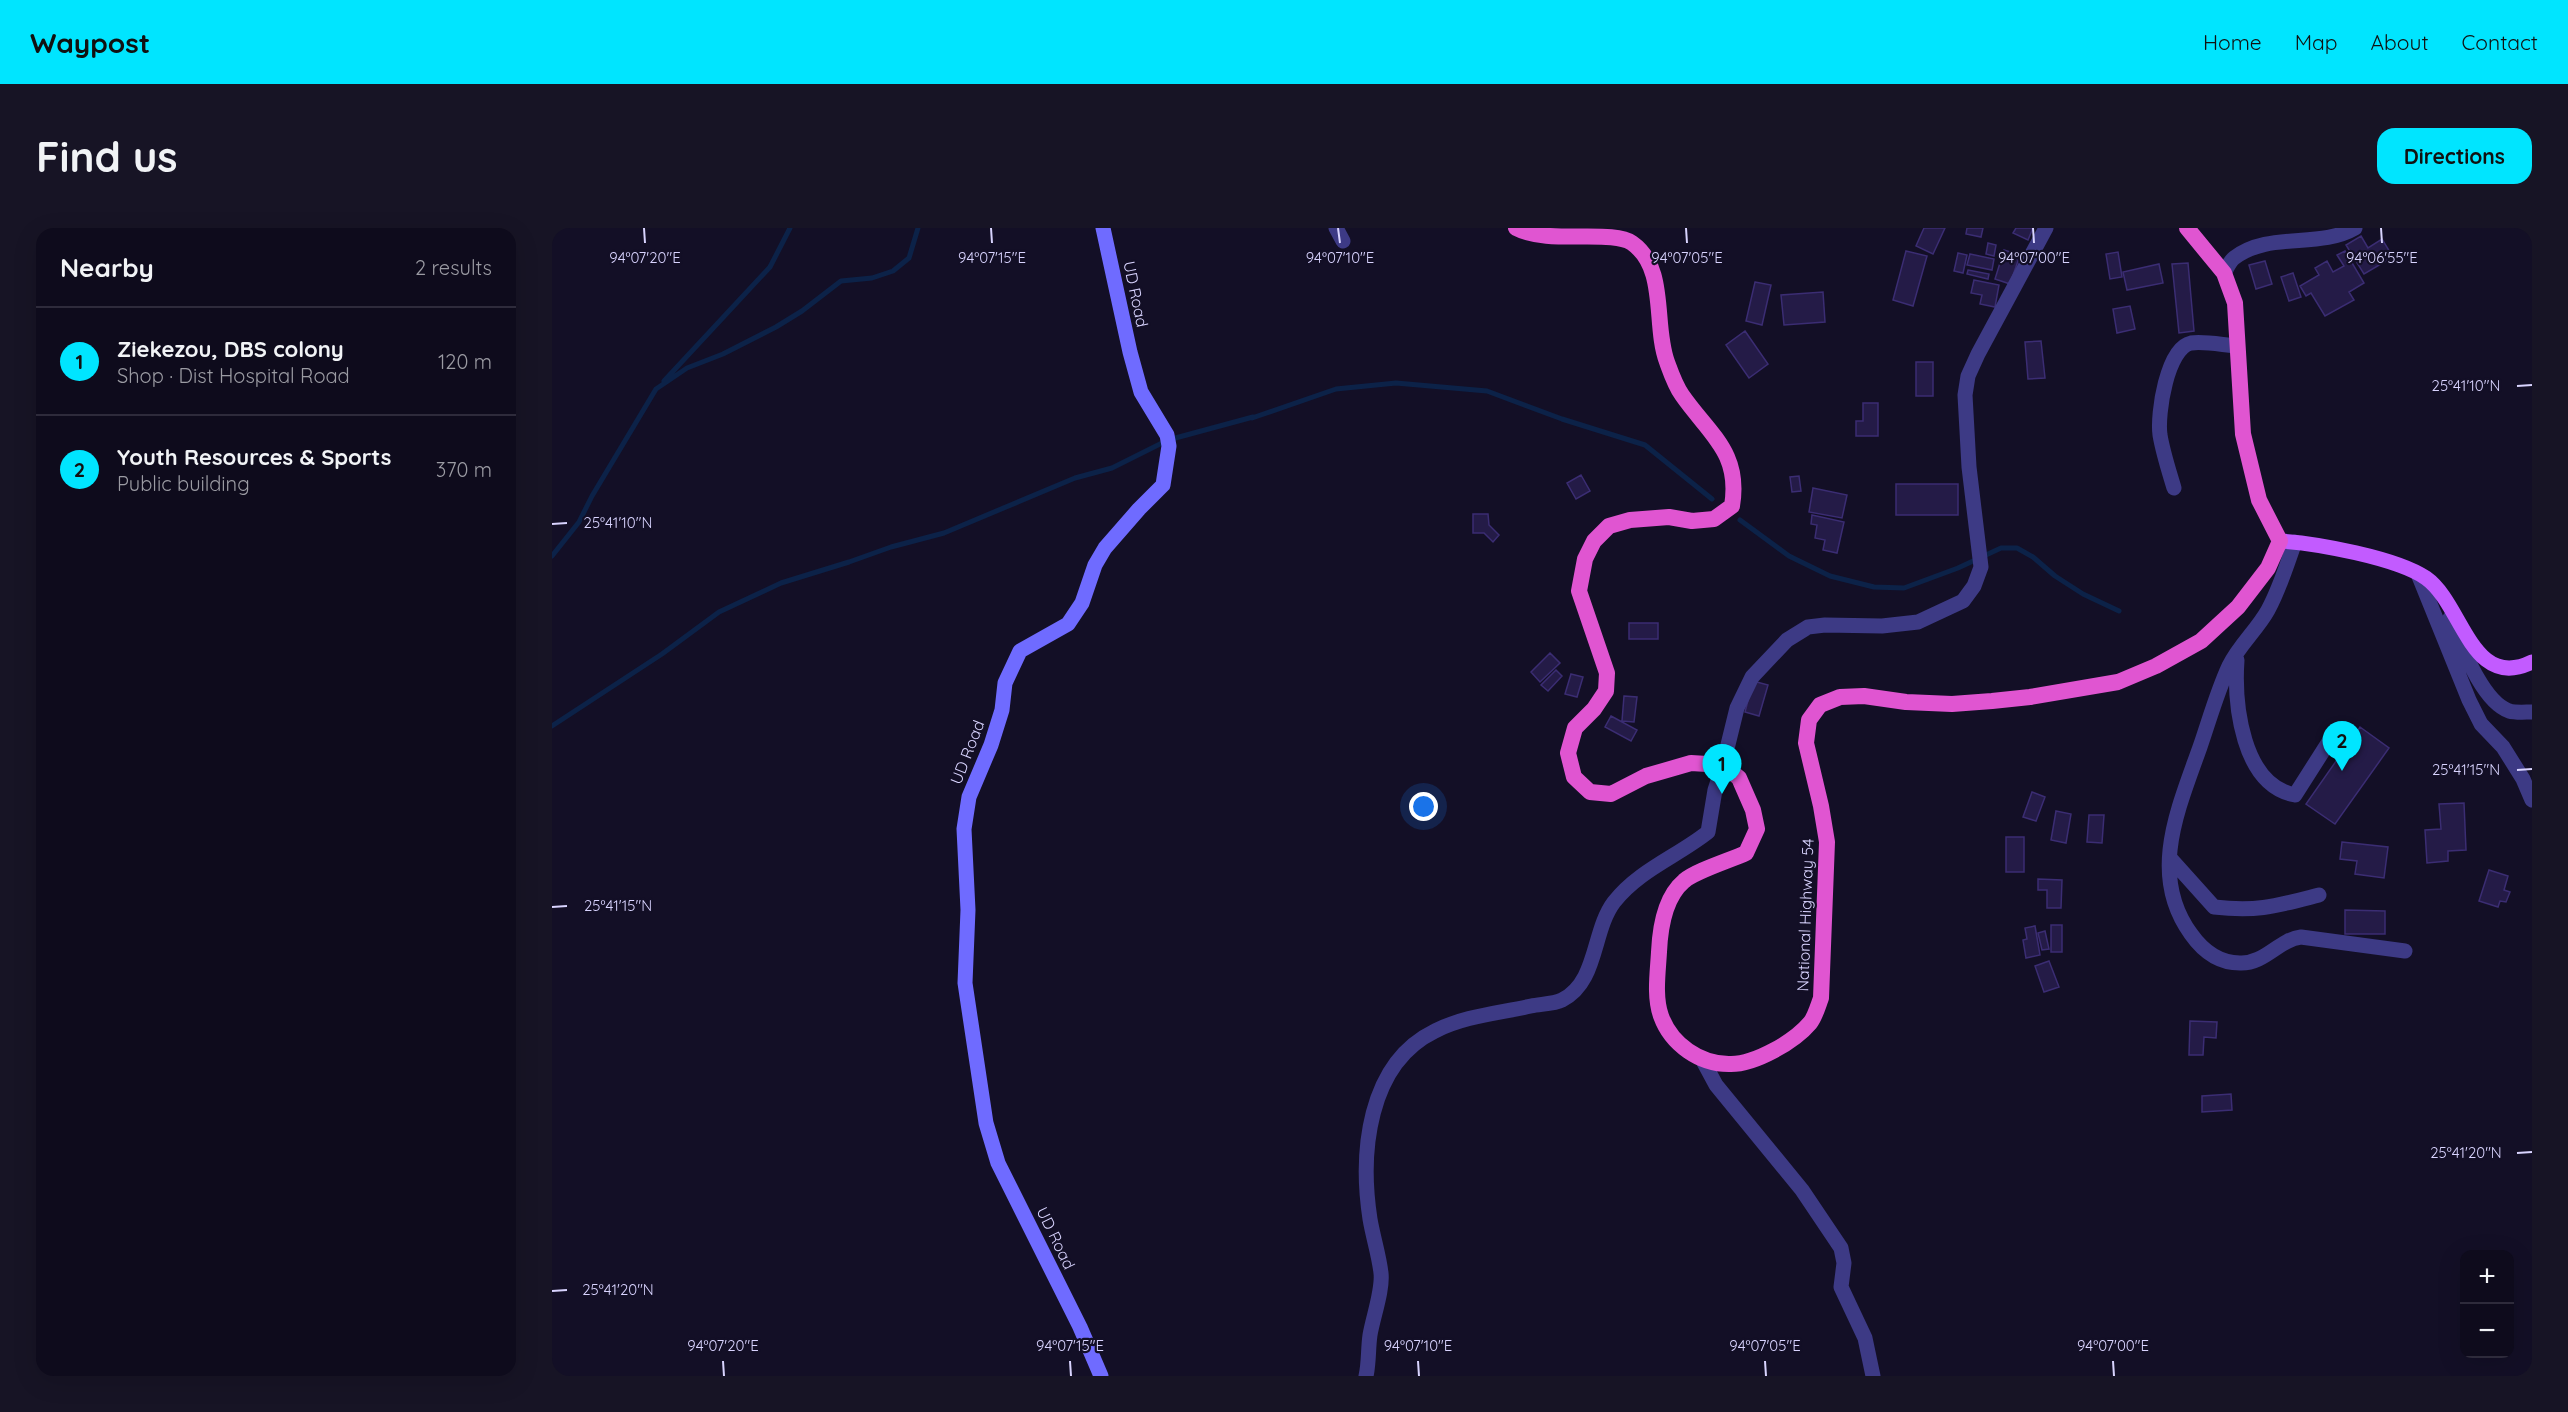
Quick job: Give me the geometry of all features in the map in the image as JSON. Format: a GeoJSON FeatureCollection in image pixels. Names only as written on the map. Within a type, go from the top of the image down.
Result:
{"type":"FeatureCollection","features":[{"type":"Feature","properties":{"kind":"highway"},"geometry":{"type":"LineString","coordinates":[[1516,228],[1526,234],[1556,238],[1629,241],[1644,253],[1651,268],[1656,289],[1658,326],[1663,352],[1671,374],[1682,394],[1719,442],[1732,470],[1735,485],[1732,506],[1714,519],[1692,521],[1669,517],[1630,520],[1609,526],[1594,541],[1585,559],[1579,591],[1607,673],[1606,692],[1594,709],[1575,728],[1568,753],[1574,777],[1590,792],[1611,794],[1646,777],[1691,763],[1723,765]]}},
{"type":"Feature","properties":{"kind":"highway"},"geometry":{"type":"LineString","coordinates":[[2187,228],[2224,273],[2235,303],[2243,434],[2259,500],[2288,541]]}},
{"type":"Feature","properties":{"kind":"highway","name":"National Highway 54"},"geometry":{"type":"LineString","coordinates":[[1723,765],[1739,778],[1753,810],[1757,829],[1746,853],[1684,881],[1669,901],[1660,938],[1658,993],[1660,1015],[1676,1043],[1702,1059],[1731,1064],[1762,1056],[1787,1042],[1811,1022],[1821,998],[1827,842],[1806,743],[1809,720],[1820,705],[1840,697],[1864,696],[1929,703],[1992,701],[2030,698],[2118,682],[2156,666],[2201,641],[2238,607],[2288,541]]}},
{"type":"Feature","properties":{"kind":"main road","name":"UD Road"},"geometry":{"type":"LineString","coordinates":[[1101,1376],[1056,1277],[998,1163],[986,1123],[965,983],[968,910],[964,829],[969,797],[992,745],[1002,710],[1005,683],[1020,651],[1068,624],[1082,603],[1095,565],[1105,548],[1163,485],[1169,446],[1167,435],[1141,392],[1103,228]]}},
{"type":"Feature","properties":{"kind":"main road"},"geometry":{"type":"LineString","coordinates":[[2288,541],[2381,561],[2418,574],[2428,579],[2440,593],[2483,659],[2500,666],[2520,668],[2532,662]]}},
{"type":"Feature","properties":{"kind":"street"},"geometry":{"type":"LineString","coordinates":[[1604,228],[1629,241]]}},
{"type":"Feature","properties":{"kind":"street"},"geometry":{"type":"LineString","coordinates":[[1366,1376],[1381,1275],[1370,1220],[1365,1166],[1381,1086],[1396,1063],[1413,1045],[1434,1031],[1466,1020],[1562,1000],[1577,988],[1587,973],[1602,924],[1614,902],[1636,879],[1665,859],[1692,845],[1708,832],[1715,790],[1737,708],[1752,677],[1787,640],[1808,627],[1882,626],[1918,622],[1963,601],[1974,586],[1981,567],[1969,467],[1965,395],[1968,376],[2046,228]]}},
{"type":"Feature","properties":{"kind":"street"},"geometry":{"type":"LineString","coordinates":[[2224,273],[2233,258],[2254,248],[2284,241],[2331,238],[2355,228]]}},
{"type":"Feature","properties":{"kind":"street"},"geometry":{"type":"LineString","coordinates":[[2174,488],[2160,432],[2161,404],[2173,359],[2180,349],[2190,343],[2237,346]]}},
{"type":"Feature","properties":{"kind":"street"},"geometry":{"type":"LineString","coordinates":[[2288,541],[2268,611],[2229,666],[2176,814],[2170,843],[2173,899],[2179,917],[2201,948],[2213,957],[2239,963],[2264,958],[2291,938],[2301,937],[2405,951]]}},
{"type":"Feature","properties":{"kind":"street"},"geometry":{"type":"LineString","coordinates":[[2418,574],[2481,724],[2503,747],[2532,800]]}},
{"type":"Feature","properties":{"kind":"street"},"geometry":{"type":"LineString","coordinates":[[2440,593],[2463,647],[2490,696],[2509,711],[2532,712]]}},
{"type":"Feature","properties":{"kind":"street"},"geometry":{"type":"LineString","coordinates":[[2238,651],[2235,686],[2241,730],[2256,765],[2269,783],[2285,793],[2295,795],[2330,740]]}},
{"type":"Feature","properties":{"kind":"street"},"geometry":{"type":"LineString","coordinates":[[2170,858],[2214,907],[2244,910],[2269,909],[2319,895]]}},
{"type":"Feature","properties":{"kind":"street"},"geometry":{"type":"LineString","coordinates":[[1702,1059],[1716,1085],[1802,1190],[1841,1248],[1844,1263],[1841,1287],[1865,1338],[1874,1376]]}},
{"type":"Feature","properties":{"kind":"building"},"geometry":{"type":"Polygon","coordinates":[[[1924,228],[1945,228],[1933,254],[1916,246],[1924,228]]]}},
{"type":"Feature","properties":{"kind":"building"},"geometry":{"type":"Polygon","coordinates":[[[1967,228],[1983,228],[1981,237],[1966,234],[1967,228]]]}},
{"type":"Feature","properties":{"kind":"building"},"geometry":{"type":"Polygon","coordinates":[[[2016,228],[2033,228],[2028,240],[2013,233],[2016,228]]]}},
{"type":"Feature","properties":{"kind":"building"},"geometry":{"type":"Polygon","coordinates":[[[2361,236],[2368,248],[2382,239],[2393,257],[2364,274],[2346,245],[2361,236]]]}},
{"type":"Feature","properties":{"kind":"building"},"geometry":{"type":"Polygon","coordinates":[[[1988,243],[1996,245],[1994,256],[1986,254],[1988,243]]]}},
{"type":"Feature","properties":{"kind":"building"},"geometry":{"type":"Polygon","coordinates":[[[2004,250],[2020,255],[2010,284],[1995,279],[2004,250]]]}},
{"type":"Feature","properties":{"kind":"building"},"geometry":{"type":"Polygon","coordinates":[[[1906,251],[1927,256],[1913,306],[1893,300],[1906,251]]]}},
{"type":"Feature","properties":{"kind":"building"},"geometry":{"type":"Polygon","coordinates":[[[2345,251],[2364,283],[2349,292],[2354,300],[2325,316],[2311,293],[2306,296],[2300,286],[2319,275],[2315,268],[2327,261],[2333,272],[2344,266],[2337,255],[2345,251]]]}},
{"type":"Feature","properties":{"kind":"building"},"geometry":{"type":"Polygon","coordinates":[[[2118,252],[2122,277],[2110,279],[2106,254],[2118,252]]]}},
{"type":"Feature","properties":{"kind":"building"},"geometry":{"type":"Polygon","coordinates":[[[1958,253],[1967,255],[1963,273],[1954,271],[1958,253]]]}},
{"type":"Feature","properties":{"kind":"building"},"geometry":{"type":"Polygon","coordinates":[[[1970,254],[1994,259],[1992,270],[1967,265],[1970,254]]]}},
{"type":"Feature","properties":{"kind":"building"},"geometry":{"type":"Polygon","coordinates":[[[2265,261],[2272,284],[2256,289],[2249,265],[2265,261]]]}},
{"type":"Feature","properties":{"kind":"building"},"geometry":{"type":"Polygon","coordinates":[[[2188,263],[2194,331],[2179,333],[2172,264],[2188,263]]]}},
{"type":"Feature","properties":{"kind":"building"},"geometry":{"type":"Polygon","coordinates":[[[2159,264],[2163,283],[2127,290],[2123,272],[2159,264]]]}},
{"type":"Feature","properties":{"kind":"building"},"geometry":{"type":"Polygon","coordinates":[[[1968,270],[1989,274],[1988,279],[1967,274],[1968,270]]]}},
{"type":"Feature","properties":{"kind":"building"},"geometry":{"type":"Polygon","coordinates":[[[2293,273],[2301,297],[2289,301],[2281,277],[2293,273]]]}},
{"type":"Feature","properties":{"kind":"building"},"geometry":{"type":"Polygon","coordinates":[[[1974,280],[1999,285],[1995,307],[1980,304],[1982,295],[1971,293],[1974,280]]]}},
{"type":"Feature","properties":{"kind":"building"},"geometry":{"type":"Polygon","coordinates":[[[1755,282],[1771,285],[1762,325],[1746,321],[1755,282]]]}},
{"type":"Feature","properties":{"kind":"building"},"geometry":{"type":"Polygon","coordinates":[[[1823,292],[1825,322],[1784,325],[1781,295],[1823,292]]]}},
{"type":"Feature","properties":{"kind":"building"},"geometry":{"type":"Polygon","coordinates":[[[2130,306],[2135,329],[2117,333],[2113,309],[2130,306]]]}},
{"type":"Feature","properties":{"kind":"building"},"geometry":{"type":"Polygon","coordinates":[[[1745,331],[1768,364],[1749,378],[1726,345],[1745,331]]]}},
{"type":"Feature","properties":{"kind":"building"},"geometry":{"type":"Polygon","coordinates":[[[2041,341],[2045,378],[2028,379],[2025,342],[2041,341]]]}},
{"type":"Feature","properties":{"kind":"building"},"geometry":{"type":"Polygon","coordinates":[[[1916,362],[1933,362],[1933,396],[1916,396],[1916,362]]]}},
{"type":"Feature","properties":{"kind":"building"},"geometry":{"type":"Polygon","coordinates":[[[1863,403],[1878,403],[1878,436],[1856,436],[1856,421],[1863,421],[1863,403]]]}},
{"type":"Feature","properties":{"kind":"building"},"geometry":{"type":"Polygon","coordinates":[[[1581,475],[1590,491],[1576,499],[1567,483],[1581,475]]]}},
{"type":"Feature","properties":{"kind":"building"},"geometry":{"type":"Polygon","coordinates":[[[1799,476],[1801,491],[1792,492],[1790,477],[1799,476]]]}},
{"type":"Feature","properties":{"kind":"building"},"geometry":{"type":"Polygon","coordinates":[[[1896,484],[1958,484],[1958,515],[1896,515],[1896,484]]]}},
{"type":"Feature","properties":{"kind":"building"},"geometry":{"type":"Polygon","coordinates":[[[1813,488],[1847,495],[1842,518],[1809,512],[1813,488]]]}},
{"type":"Feature","properties":{"kind":"building"},"geometry":{"type":"Polygon","coordinates":[[[1473,514],[1488,514],[1489,525],[1499,535],[1493,542],[1484,533],[1473,533],[1473,514]]]}},
{"type":"Feature","properties":{"kind":"building"},"geometry":{"type":"Polygon","coordinates":[[[1812,515],[1844,522],[1837,553],[1823,550],[1825,540],[1815,538],[1817,525],[1811,524],[1812,515]]]}},
{"type":"Feature","properties":{"kind":"building"},"geometry":{"type":"Polygon","coordinates":[[[1629,623],[1658,623],[1658,639],[1629,639],[1629,623]]]}},
{"type":"Feature","properties":{"kind":"building"},"geometry":{"type":"Polygon","coordinates":[[[1550,653],[1560,663],[1540,682],[1531,672],[1550,653]]]}},
{"type":"Feature","properties":{"kind":"building"},"geometry":{"type":"Polygon","coordinates":[[[1556,670],[1562,676],[1548,691],[1541,685],[1556,670]]]}},
{"type":"Feature","properties":{"kind":"building"},"geometry":{"type":"Polygon","coordinates":[[[1571,674],[1583,677],[1577,697],[1565,694],[1571,674]]]}},
{"type":"Feature","properties":{"kind":"building"},"geometry":{"type":"Polygon","coordinates":[[[1753,681],[1768,685],[1759,716],[1745,712],[1753,681]]]}},
{"type":"Feature","properties":{"kind":"building"},"geometry":{"type":"Polygon","coordinates":[[[1624,696],[1637,697],[1634,722],[1622,721],[1624,696]]]}},
{"type":"Feature","properties":{"kind":"building"},"geometry":{"type":"Polygon","coordinates":[[[1611,716],[1637,730],[1631,741],[1605,727],[1611,716]]]}},
{"type":"Feature","properties":{"kind":"building"},"geometry":{"type":"Polygon","coordinates":[[[2360,727],[2389,748],[2335,824],[2306,804],[2360,727]]]}},
{"type":"Feature","properties":{"kind":"building"},"geometry":{"type":"Polygon","coordinates":[[[2032,792],[2045,797],[2036,821],[2023,817],[2032,792]]]}},
{"type":"Feature","properties":{"kind":"building"},"geometry":{"type":"Polygon","coordinates":[[[2464,803],[2466,850],[2448,851],[2448,861],[2427,863],[2425,830],[2441,829],[2439,804],[2464,803]]]}},
{"type":"Feature","properties":{"kind":"building"},"geometry":{"type":"Polygon","coordinates":[[[2056,811],[2071,814],[2066,843],[2051,840],[2056,811]]]}},
{"type":"Feature","properties":{"kind":"building"},"geometry":{"type":"Polygon","coordinates":[[[2089,815],[2104,815],[2102,843],[2087,842],[2089,815]]]}},
{"type":"Feature","properties":{"kind":"building"},"geometry":{"type":"Polygon","coordinates":[[[2006,837],[2024,837],[2024,872],[2006,872],[2006,837]]]}},
{"type":"Feature","properties":{"kind":"building"},"geometry":{"type":"Polygon","coordinates":[[[2342,842],[2388,847],[2384,878],[2355,874],[2357,861],[2340,859],[2342,842]]]}},
{"type":"Feature","properties":{"kind":"building"},"geometry":{"type":"Polygon","coordinates":[[[2489,870],[2508,876],[2504,890],[2510,892],[2506,902],[2500,901],[2498,907],[2479,901],[2489,870]]]}},
{"type":"Feature","properties":{"kind":"building"},"geometry":{"type":"Polygon","coordinates":[[[2038,879],[2062,880],[2061,908],[2047,908],[2047,890],[2038,890],[2038,879]]]}},
{"type":"Feature","properties":{"kind":"building"},"geometry":{"type":"Polygon","coordinates":[[[2345,910],[2385,911],[2385,934],[2345,934],[2345,910]]]}},
{"type":"Feature","properties":{"kind":"building"},"geometry":{"type":"Polygon","coordinates":[[[2051,925],[2062,925],[2062,952],[2051,952],[2051,925]]]}},
{"type":"Feature","properties":{"kind":"building"},"geometry":{"type":"Polygon","coordinates":[[[2035,926],[2040,955],[2026,958],[2023,940],[2027,939],[2025,928],[2035,926]]]}},
{"type":"Feature","properties":{"kind":"building"},"geometry":{"type":"Polygon","coordinates":[[[2045,931],[2049,949],[2042,950],[2038,933],[2045,931]]]}},
{"type":"Feature","properties":{"kind":"building"},"geometry":{"type":"Polygon","coordinates":[[[2049,961],[2059,987],[2044,992],[2035,966],[2049,961]]]}},
{"type":"Feature","properties":{"kind":"building"},"geometry":{"type":"Polygon","coordinates":[[[2190,1021],[2217,1022],[2216,1038],[2204,1037],[2203,1055],[2189,1055],[2190,1021]]]}},
{"type":"Feature","properties":{"kind":"building"},"geometry":{"type":"Polygon","coordinates":[[[2231,1094],[2232,1110],[2202,1112],[2202,1096],[2231,1094]]]}},
{"type":"Feature","properties":{"kind":"waterway"},"geometry":{"type":"LineString","coordinates":[[664,381],[770,267],[790,228]]}},
{"type":"Feature","properties":{"kind":"waterway"},"geometry":{"type":"LineString","coordinates":[[552,556],[579,522],[656,389],[687,368],[723,354],[776,327],[802,311],[841,281],[872,278],[893,271],[909,258],[918,228]]}},
{"type":"Feature","properties":{"kind":"waterway"},"geometry":{"type":"LineString","coordinates":[[1252,418],[1336,389],[1396,383],[1487,391],[1562,419],[1645,445],[1712,499]]}},
{"type":"Feature","properties":{"kind":"waterway"},"geometry":{"type":"LineString","coordinates":[[552,726],[662,654],[719,612],[781,583],[891,547],[944,533],[1075,478],[1112,468],[1168,440],[1253,417]]}},
{"type":"Feature","properties":{"kind":"waterway"},"geometry":{"type":"LineString","coordinates":[[1740,520],[1789,556],[1830,576],[1874,587],[1904,588],[1958,568],[2001,548],[2017,548],[2083,594],[2119,611]]}},
{"type":"Feature","properties":{"kind":"place","name":"Youth Resources & Sports"},"geometry":{"type":"Point","coordinates":[2342,771]}},
{"type":"Feature","properties":{"kind":"place","name":"Ziekezou, DBS colony"},"geometry":{"type":"Point","coordinates":[1722,794]}}]}
